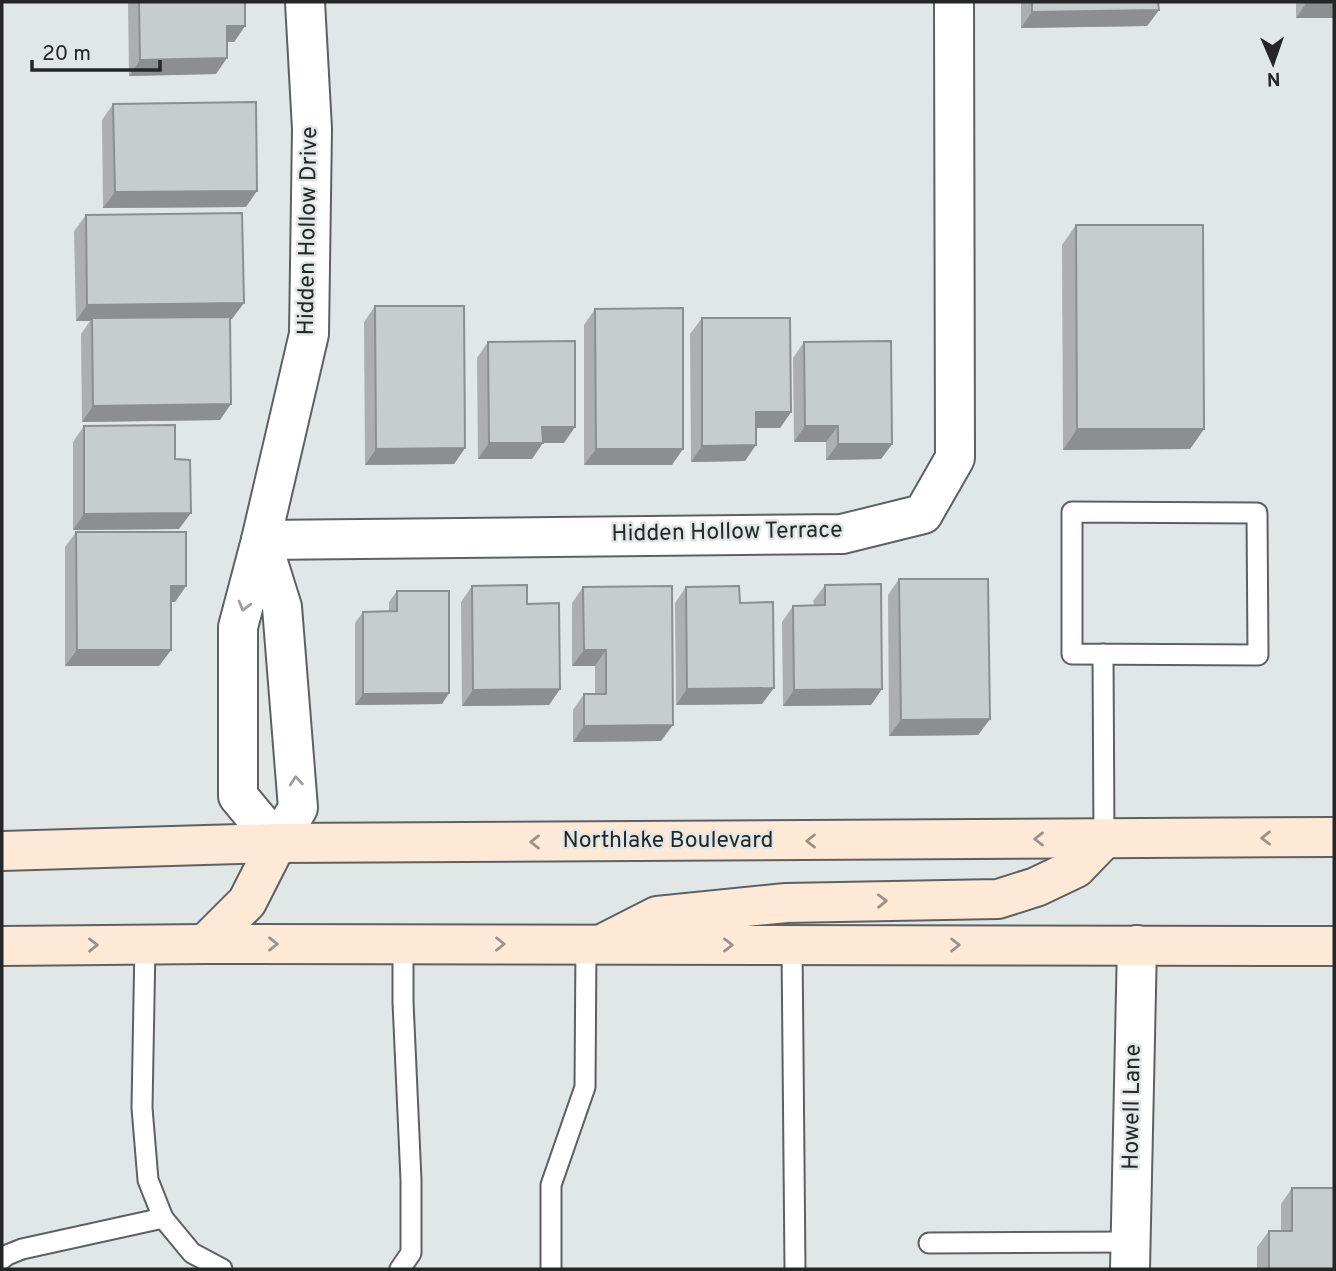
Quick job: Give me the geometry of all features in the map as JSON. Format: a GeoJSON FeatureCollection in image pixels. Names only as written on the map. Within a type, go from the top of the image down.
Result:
{"type":"FeatureCollection","features":[{"type":"Feature","properties":{"kind":"main road","name":"Northlake Boulevard"},"geometry":{"type":"LineString","coordinates":[[2,851],[277,843],[1334,837]]}},
{"type":"Feature","properties":{"kind":"main road"},"geometry":{"type":"LineString","coordinates":[[593,944],[657,916],[786,903],[998,899],[1036,887],[1076,868],[1104,839]]}},
{"type":"Feature","properties":{"kind":"main road"},"geometry":{"type":"LineString","coordinates":[[205,944],[247,902],[277,843]]}},
{"type":"Feature","properties":{"kind":"main road"},"geometry":{"type":"LineString","coordinates":[[2,946],[1334,946]]}},
{"type":"Feature","properties":{"kind":"street","name":"Hidden Hollow Drive"},"geometry":{"type":"LineString","coordinates":[[277,843],[238,796],[238,627],[309,334],[312,129],[305,2]]}},
{"type":"Feature","properties":{"kind":"street","name":"Hidden Hollow Terrace"},"geometry":{"type":"LineString","coordinates":[[261,540],[842,534],[923,514],[955,458],[954,2]]}},
{"type":"Feature","properties":{"kind":"street"},"geometry":{"type":"LineString","coordinates":[[261,540],[282,607],[298,808],[277,843]]}},
{"type":"Feature","properties":{"kind":"street","name":"Howell Lane"},"geometry":{"type":"LineString","coordinates":[[1130,1256],[1137,945]]}},
{"type":"Feature","properties":{"kind":"lane"},"geometry":{"type":"LineString","coordinates":[[1072,512],[1257,513],[1258,654],[1102,654],[1072,654],[1072,512]]}},
{"type":"Feature","properties":{"kind":"lane"},"geometry":{"type":"LineString","coordinates":[[1102,654],[1104,839]]}},
{"type":"Feature","properties":{"kind":"lane"},"geometry":{"type":"LineString","coordinates":[[400,1269],[411,1253],[403,944]]}},
{"type":"Feature","properties":{"kind":"lane"},"geometry":{"type":"LineString","coordinates":[[551,1269],[551,1185],[585,1087],[593,944]]}},
{"type":"Feature","properties":{"kind":"lane"},"geometry":{"type":"LineString","coordinates":[[145,945],[142,1108],[148,1181],[163,1217],[192,1253],[222,1269]]}},
{"type":"Feature","properties":{"kind":"lane"},"geometry":{"type":"LineString","coordinates":[[792,945],[795,1269]]}},
{"type":"Feature","properties":{"kind":"lane"},"geometry":{"type":"LineString","coordinates":[[2,1259],[22,1249],[163,1217]]}},
{"type":"Feature","properties":{"kind":"lane"},"geometry":{"type":"LineString","coordinates":[[929,1243],[1130,1256]]}},
{"type":"Feature","properties":{"kind":"building"},"geometry":{"type":"Polygon","coordinates":[[[139,2],[245,2],[245,26],[227,26],[227,58],[140,60],[139,2]]]}},
{"type":"Feature","properties":{"kind":"building"},"geometry":{"type":"Polygon","coordinates":[[[1032,2],[1158,2],[1159,10],[1032,12],[1032,2]]]}},
{"type":"Feature","properties":{"kind":"building"},"geometry":{"type":"Polygon","coordinates":[[[256,102],[257,191],[115,192],[113,104],[256,102]]]}},
{"type":"Feature","properties":{"kind":"building"},"geometry":{"type":"Polygon","coordinates":[[[242,213],[244,303],[87,305],[86,215],[242,213]]]}},
{"type":"Feature","properties":{"kind":"building"},"geometry":{"type":"Polygon","coordinates":[[[1076,225],[1203,225],[1204,429],[1077,429],[1076,225]]]}},
{"type":"Feature","properties":{"kind":"building"},"geometry":{"type":"Polygon","coordinates":[[[375,306],[464,306],[465,448],[376,449],[375,306]]]}},
{"type":"Feature","properties":{"kind":"building"},"geometry":{"type":"Polygon","coordinates":[[[683,308],[683,449],[596,449],[595,309],[683,308]]]}},
{"type":"Feature","properties":{"kind":"building"},"geometry":{"type":"Polygon","coordinates":[[[230,317],[231,404],[93,406],[92,318],[230,317]]]}},
{"type":"Feature","properties":{"kind":"building"},"geometry":{"type":"Polygon","coordinates":[[[702,318],[790,318],[791,412],[756,412],[756,445],[702,446],[702,318]]]}},
{"type":"Feature","properties":{"kind":"building"},"geometry":{"type":"Polygon","coordinates":[[[575,341],[575,427],[542,427],[543,443],[489,443],[488,342],[575,341]]]}},
{"type":"Feature","properties":{"kind":"building"},"geometry":{"type":"Polygon","coordinates":[[[891,341],[892,444],[838,444],[838,426],[805,426],[804,342],[891,341]]]}},
{"type":"Feature","properties":{"kind":"building"},"geometry":{"type":"Polygon","coordinates":[[[175,425],[175,459],[190,460],[191,513],[84,514],[84,426],[175,425]]]}},
{"type":"Feature","properties":{"kind":"building"},"geometry":{"type":"Polygon","coordinates":[[[76,532],[186,532],[186,586],[171,586],[171,650],[77,650],[76,532]]]}},
{"type":"Feature","properties":{"kind":"building"},"geometry":{"type":"Polygon","coordinates":[[[899,579],[988,579],[990,719],[901,720],[899,579]]]}},
{"type":"Feature","properties":{"kind":"building"},"geometry":{"type":"Polygon","coordinates":[[[881,584],[882,689],[794,690],[793,606],[825,605],[825,585],[881,584]]]}},
{"type":"Feature","properties":{"kind":"building"},"geometry":{"type":"Polygon","coordinates":[[[527,585],[527,604],[559,603],[560,689],[473,690],[472,586],[527,585]]]}},
{"type":"Feature","properties":{"kind":"building"},"geometry":{"type":"Polygon","coordinates":[[[672,586],[673,725],[584,726],[584,694],[606,694],[606,650],[584,650],[583,587],[672,586]]]}},
{"type":"Feature","properties":{"kind":"building"},"geometry":{"type":"Polygon","coordinates":[[[739,586],[740,603],[773,602],[774,688],[687,689],[686,587],[739,586]]]}},
{"type":"Feature","properties":{"kind":"building"},"geometry":{"type":"Polygon","coordinates":[[[397,591],[449,591],[449,693],[363,694],[363,612],[397,611],[397,591]]]}},
{"type":"Feature","properties":{"kind":"building"},"geometry":{"type":"Polygon","coordinates":[[[1292,1188],[1334,1188],[1334,1269],[1269,1269],[1269,1231],[1292,1231],[1292,1188]]]}}]}
